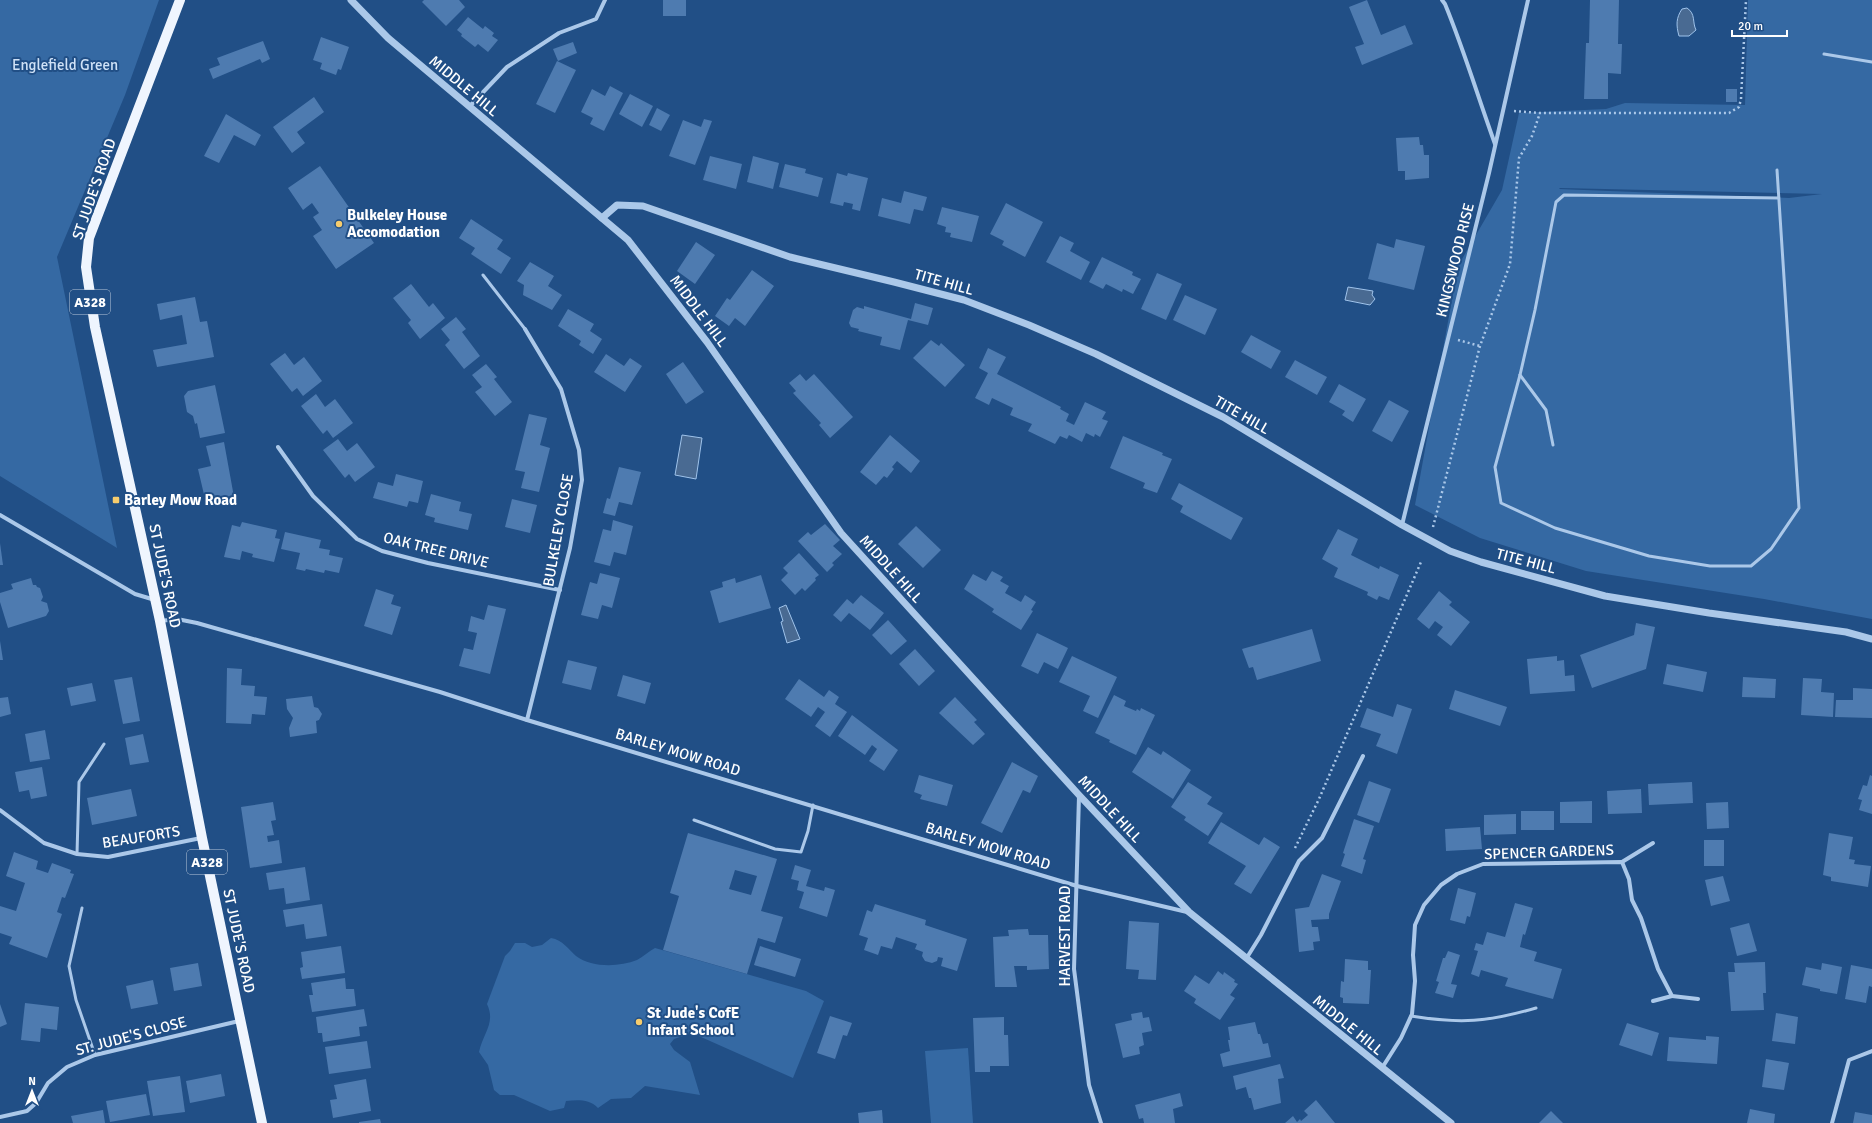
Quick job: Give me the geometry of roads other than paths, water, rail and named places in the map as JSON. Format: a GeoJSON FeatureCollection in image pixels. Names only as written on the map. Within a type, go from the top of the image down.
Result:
{"type":"FeatureCollection","features":[{"type":"Feature","properties":{"kind":"main road","name":"ST JUDE'S ROAD"},"geometry":{"type":"LineString","coordinates":[[180,0],[89,238],[86,267],[95,327],[160,621],[202,838],[242,1020],[262,1123]]}},
{"type":"Feature","properties":{"kind":"street","name":"MIDDLE HILL"},"geometry":{"type":"LineString","coordinates":[[351,0],[388,38],[628,240],[707,342],[841,533],[1079,795],[1189,912],[1451,1123]]}},
{"type":"Feature","properties":{"kind":"street"},"geometry":{"type":"LineString","coordinates":[[469,107],[507,67],[559,33],[596,19],[605,0]]}},
{"type":"Feature","properties":{"kind":"street"},"geometry":{"type":"LineString","coordinates":[[1442,0],[1446,4],[1463,49],[1476,92],[1496,144]]}},
{"type":"Feature","properties":{"kind":"street","name":"KINGSWOOD RISE"},"geometry":{"type":"LineString","coordinates":[[1402,525],[1496,144],[1528,0]]}},
{"type":"Feature","properties":{"kind":"street","name":"TITE HILL"},"geometry":{"type":"LineString","coordinates":[[602,218],[617,205],[643,206],[790,257],[964,300],[1029,325],[1096,354],[1223,417],[1402,525],[1450,551],[1481,562],[1605,596],[1709,613],[1846,632],[1872,639]]}},
{"type":"Feature","properties":{"kind":"street","name":"BULKELEY CLOSE"},"geometry":{"type":"LineString","coordinates":[[525,329],[561,389],[579,450],[582,480],[570,548],[528,720]]}},
{"type":"Feature","properties":{"kind":"street","name":"OAK TREE DRIVE"},"geometry":{"type":"LineString","coordinates":[[278,447],[313,496],[357,539],[389,553],[560,590]]}},
{"type":"Feature","properties":{"kind":"street"},"geometry":{"type":"LineString","coordinates":[[0,515],[135,594],[155,600]]}},
{"type":"Feature","properties":{"kind":"street","name":"BARLEY MOW ROAD"},"geometry":{"type":"LineString","coordinates":[[160,621],[177,619],[198,623],[440,692],[1077,886],[1189,912]]}},
{"type":"Feature","properties":{"kind":"street"},"geometry":{"type":"LineString","coordinates":[[1246,959],[1261,935],[1299,861],[1322,838],[1363,756]]}},
{"type":"Feature","properties":{"kind":"street","name":"HARVEST ROAD"},"geometry":{"type":"LineString","coordinates":[[1079,795],[1074,969],[1089,1084],[1101,1123]]}},
{"type":"Feature","properties":{"kind":"street","name":"BEAUFORTS"},"geometry":{"type":"LineString","coordinates":[[0,810],[44,843],[77,854],[108,857],[202,838]]}},
{"type":"Feature","properties":{"kind":"street","name":"SPENCER GARDENS"},"geometry":{"type":"LineString","coordinates":[[1382,1068],[1402,1038],[1411,1016],[1415,981],[1413,955],[1415,925],[1424,905],[1441,885],[1457,874],[1483,864],[1622,862],[1653,843]]}},
{"type":"Feature","properties":{"kind":"street","name":"SPENCER GARDENS"},"geometry":{"type":"LineString","coordinates":[[1622,862],[1629,879],[1632,900],[1641,918],[1658,970],[1672,996]]}},
{"type":"Feature","properties":{"kind":"street"},"geometry":{"type":"LineString","coordinates":[[1654,1001],[1672,996],[1698,999]]}},
{"type":"Feature","properties":{"kind":"street","name":"ST. JUDE'S CLOSE"},"geometry":{"type":"LineString","coordinates":[[0,1117],[27,1111],[36,1103],[48,1083],[67,1067],[95,1055],[242,1020]]}},
{"type":"Feature","properties":{"kind":"street"},"geometry":{"type":"LineString","coordinates":[[1832,1123],[1849,1060],[1872,1051]]}},
{"type":"Feature","properties":{"kind":"lane"},"geometry":{"type":"LineString","coordinates":[[1824,54],[1872,62]]}},
{"type":"Feature","properties":{"kind":"lane"},"geometry":{"type":"LineString","coordinates":[[1777,170],[1779,198],[1799,508],[1771,549],[1751,566],[1710,566],[1649,556],[1555,528],[1500,503],[1495,467],[1520,375],[1535,310],[1556,202],[1564,195],[1779,198]]}},
{"type":"Feature","properties":{"kind":"lane"},"geometry":{"type":"LineString","coordinates":[[483,275],[525,329]]}},
{"type":"Feature","properties":{"kind":"lane"},"geometry":{"type":"LineString","coordinates":[[1520,375],[1546,410],[1553,446]]}},
{"type":"Feature","properties":{"kind":"lane"},"geometry":{"type":"LineString","coordinates":[[77,854],[79,782],[104,744]]}},
{"type":"Feature","properties":{"kind":"lane"},"geometry":{"type":"LineString","coordinates":[[694,820],[775,849],[802,852],[813,805]]}},
{"type":"Feature","properties":{"kind":"lane"},"geometry":{"type":"LineString","coordinates":[[82,908],[69,966],[76,1000],[95,1055]]}},
{"type":"Feature","properties":{"kind":"lane"},"geometry":{"type":"LineString","coordinates":[[1411,1016],[1460,1022],[1492,1019],[1536,1008]]}},
{"type":"Feature","properties":{"kind":"place","name":"Bulkeley House Accomodation"},"geometry":{"type":"Point","coordinates":[339,224]}},
{"type":"Feature","properties":{"kind":"place","name":"Barley Mow Road"},"geometry":{"type":"Point","coordinates":[116,500]}},
{"type":"Feature","properties":{"kind":"place","name":"St Jude's CofE Infant School"},"geometry":{"type":"Point","coordinates":[639,1022]}},
{"type":"Feature","properties":{"kind":"park label","name":"Englefield Green"},"geometry":{"type":"Point","coordinates":[65,65]}}]}
